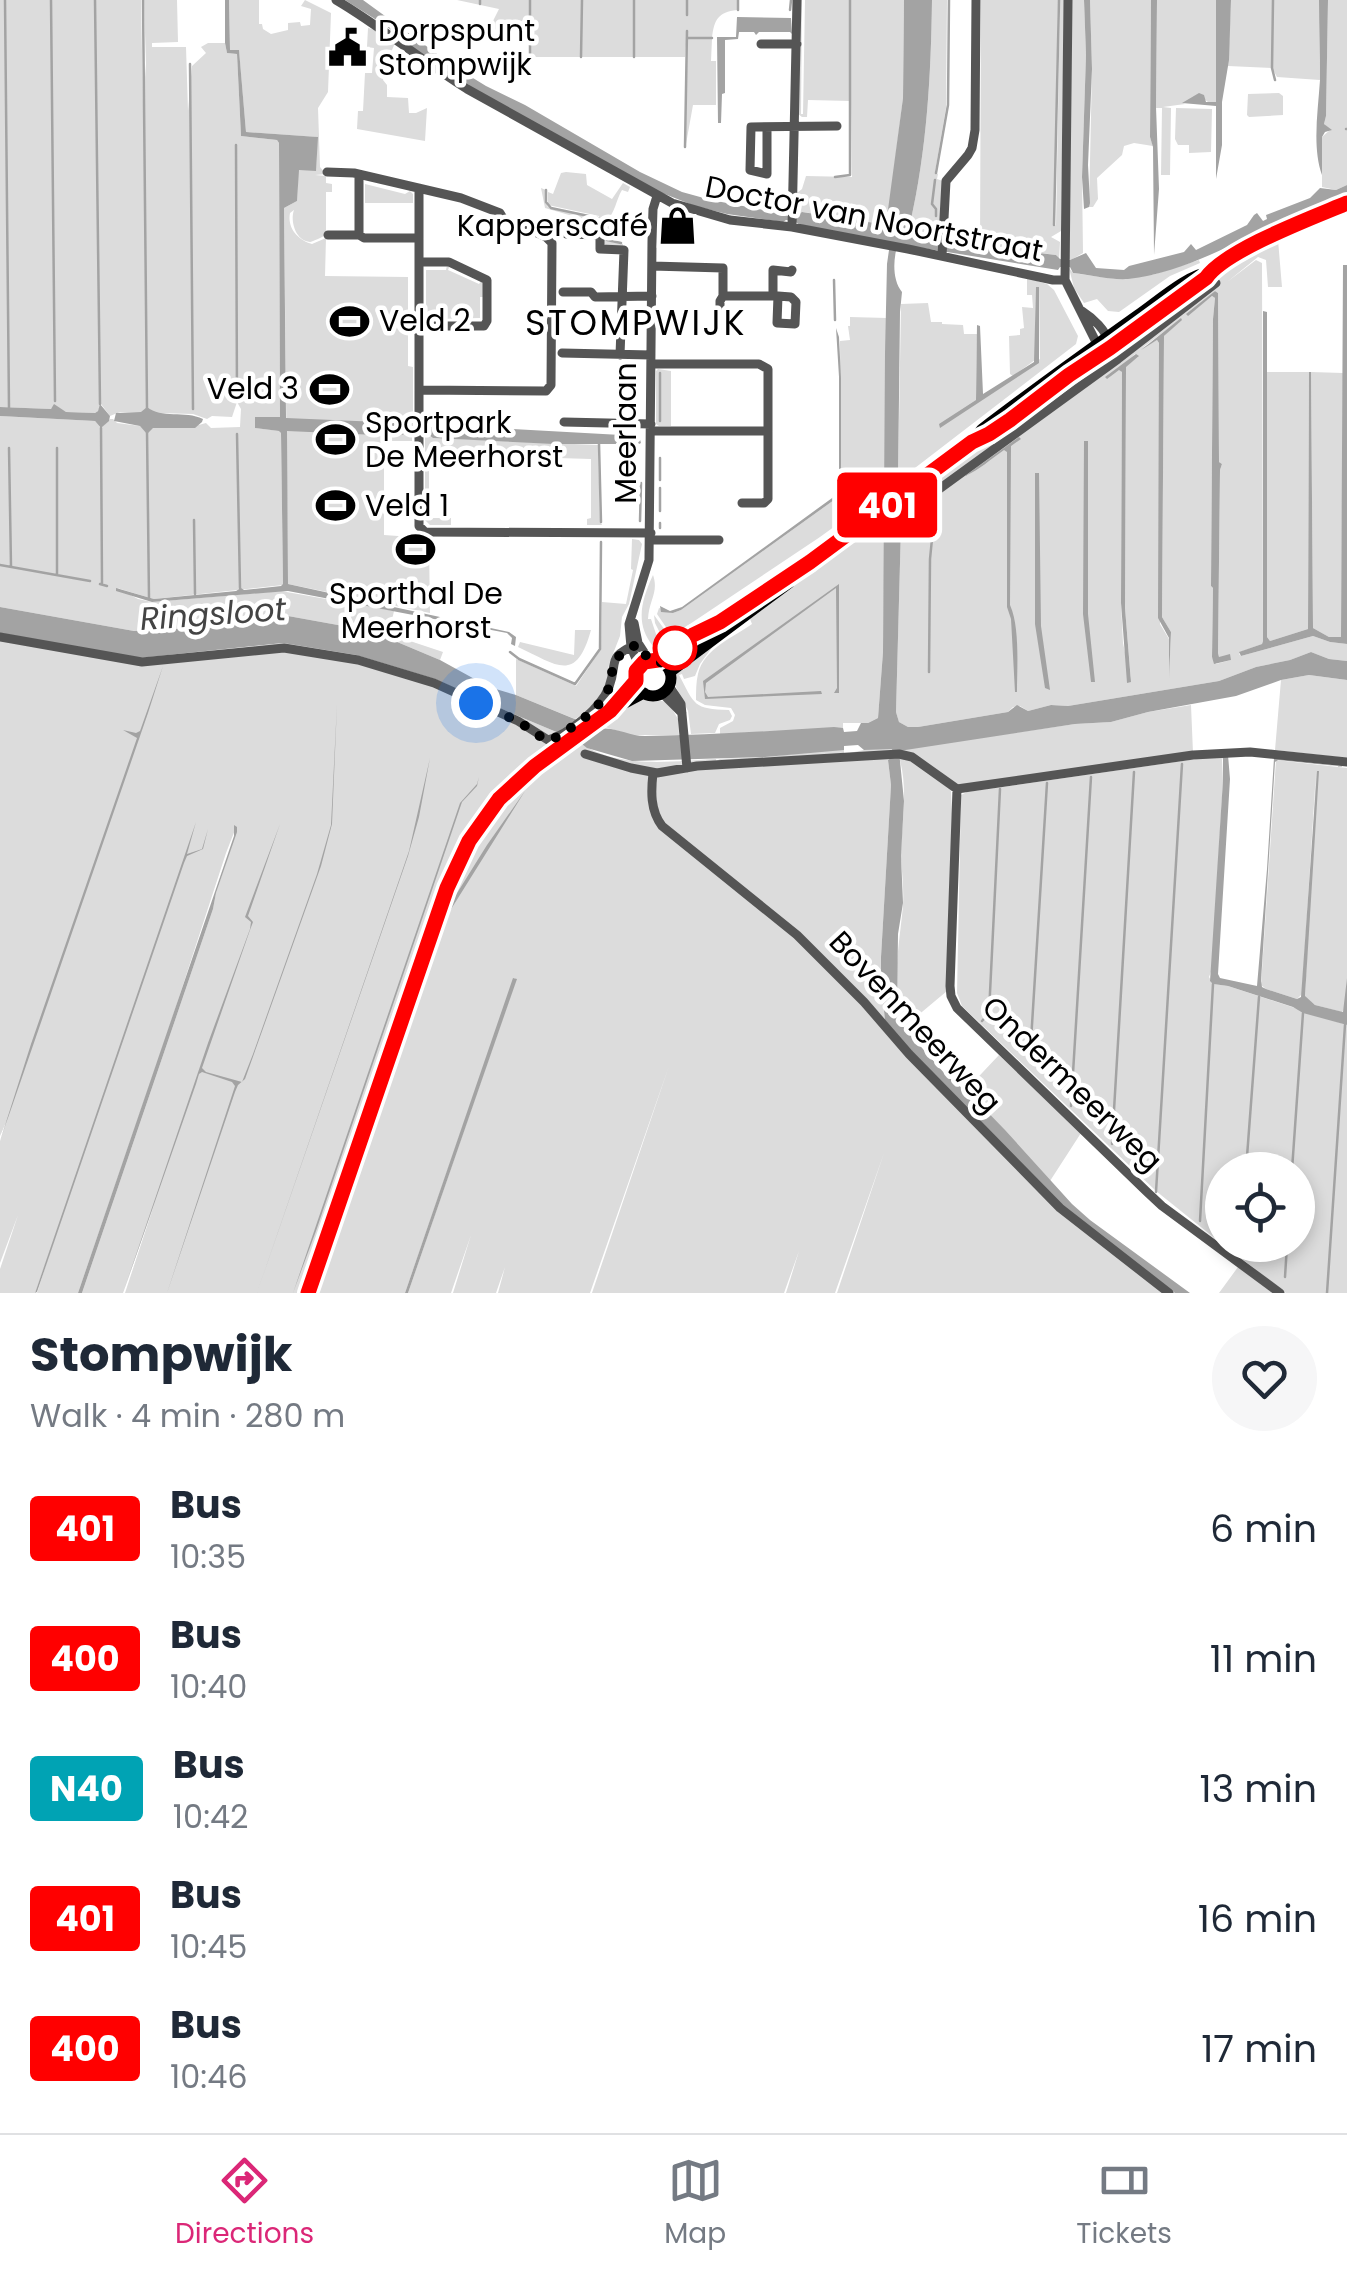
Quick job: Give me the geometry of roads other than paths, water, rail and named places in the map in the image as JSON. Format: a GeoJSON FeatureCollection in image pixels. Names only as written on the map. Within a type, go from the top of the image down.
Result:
{"type":"FeatureCollection","features":[{"type":"Feature","properties":{"kind":"main road"},"geometry":{"type":"LineString","coordinates":[[640,687],[656,695],[665,689],[666,668],[758,596],[972,442],[1000,428],[1206,278],[1213,278],[1271,236],[1347,203]]}},
{"type":"Feature","properties":{"kind":"main road"},"geometry":{"type":"LineString","coordinates":[[308,1293],[458,862],[469,841],[499,799],[566,736],[610,711],[640,687],[644,663],[666,668]]}},
{"type":"Feature","properties":{"kind":"street","name":"Doctor van Noortstraat"},"geometry":{"type":"LineString","coordinates":[[336,0],[467,90],[672,204],[730,220],[792,222],[893,247],[944,250],[1065,280],[1084,321],[1108,347]]}},
{"type":"Feature","properties":{"kind":"street"},"geometry":{"type":"LineString","coordinates":[[944,250],[946,181],[972,148],[975,130],[976,0]]}},
{"type":"Feature","properties":{"kind":"street"},"geometry":{"type":"LineString","coordinates":[[1065,280],[1068,0]]}},
{"type":"Feature","properties":{"kind":"street"},"geometry":{"type":"LineString","coordinates":[[792,222],[797,4]]}},
{"type":"Feature","properties":{"kind":"street"},"geometry":{"type":"LineString","coordinates":[[761,44],[798,44]]}},
{"type":"Feature","properties":{"kind":"street"},"geometry":{"type":"LineString","coordinates":[[767,127],[767,174],[750,170],[751,127],[837,126]]}},
{"type":"Feature","properties":{"kind":"street"},"geometry":{"type":"LineString","coordinates":[[328,172],[359,175],[466,199],[552,243],[552,385],[546,391],[419,390]]}},
{"type":"Feature","properties":{"kind":"street"},"geometry":{"type":"LineString","coordinates":[[359,175],[360,235]]}},
{"type":"Feature","properties":{"kind":"street"},"geometry":{"type":"LineString","coordinates":[[419,188],[418,526],[425,532],[718,540]]}},
{"type":"Feature","properties":{"kind":"street","name":"Meerlaan"},"geometry":{"type":"LineString","coordinates":[[644,663],[635,645],[634,610],[650,541],[652,222],[656,196]]}},
{"type":"Feature","properties":{"kind":"street"},"geometry":{"type":"LineString","coordinates":[[566,234],[600,236],[600,249],[625,250],[620,355]]}},
{"type":"Feature","properties":{"kind":"street"},"geometry":{"type":"LineString","coordinates":[[328,235],[419,238]]}},
{"type":"Feature","properties":{"kind":"street"},"geometry":{"type":"LineString","coordinates":[[419,262],[449,262],[487,280],[488,295],[488,320],[484,326],[419,326]]}},
{"type":"Feature","properties":{"kind":"street"},"geometry":{"type":"LineString","coordinates":[[652,266],[723,268],[720,325]]}},
{"type":"Feature","properties":{"kind":"street"},"geometry":{"type":"LineString","coordinates":[[722,296],[775,296],[774,270],[792,270]]}},
{"type":"Feature","properties":{"kind":"street"},"geometry":{"type":"LineString","coordinates":[[562,292],[591,292],[596,297],[652,296]]}},
{"type":"Feature","properties":{"kind":"street"},"geometry":{"type":"LineString","coordinates":[[909,510],[1108,347]]}},
{"type":"Feature","properties":{"kind":"street"},"geometry":{"type":"LineString","coordinates":[[562,353],[766,366],[768,500],[742,503]]}},
{"type":"Feature","properties":{"kind":"street"},"geometry":{"type":"LineString","coordinates":[[564,422],[768,431]]}},
{"type":"Feature","properties":{"kind":"street"},"geometry":{"type":"LineString","coordinates":[[0,637],[142,662],[284,648],[316,652],[422,678],[518,721],[544,739],[566,736]]}},
{"type":"Feature","properties":{"kind":"street"},"geometry":{"type":"LineString","coordinates":[[586,722],[609,688],[617,656],[635,645]]}},
{"type":"Feature","properties":{"kind":"street"},"geometry":{"type":"LineString","coordinates":[[665,689],[682,713],[687,764]]}},
{"type":"Feature","properties":{"kind":"street"},"geometry":{"type":"LineString","coordinates":[[585,754],[653,772],[687,764],[896,755],[912,758],[956,789],[1210,754],[1250,752],[1347,762]]}},
{"type":"Feature","properties":{"kind":"street","name":"Bovenmeerweg"},"geometry":{"type":"LineString","coordinates":[[653,772],[652,805],[662,826],[798,935],[908,1054],[1060,1208],[1169,1293]]}},
{"type":"Feature","properties":{"kind":"street","name":"Ondermeerweg"},"geometry":{"type":"LineString","coordinates":[[956,789],[950,986],[953,1002],[1162,1206],[1280,1293]]}},
{"type":"Feature","properties":{"kind":"waterway"},"geometry":{"type":"LineString","coordinates":[[5,0],[9,408]]}},
{"type":"Feature","properties":{"kind":"waterway"},"geometry":{"type":"LineString","coordinates":[[51,0],[55,401]]}},
{"type":"Feature","properties":{"kind":"waterway"},"geometry":{"type":"LineString","coordinates":[[95,0],[100,404]]}},
{"type":"Feature","properties":{"kind":"waterway"},"geometry":{"type":"LineString","coordinates":[[143,0],[147,408]]}},
{"type":"Feature","properties":{"kind":"waterway"},"geometry":{"type":"LineString","coordinates":[[530,0],[530,55]]}},
{"type":"Feature","properties":{"kind":"waterway"},"geometry":{"type":"LineString","coordinates":[[581,57],[582,0]]}},
{"type":"Feature","properties":{"kind":"waterway"},"geometry":{"type":"LineString","coordinates":[[634,0],[634,57]]}},
{"type":"Feature","properties":{"kind":"waterway"},"geometry":{"type":"LineString","coordinates":[[687,0],[687,15]]}},
{"type":"Feature","properties":{"kind":"waterway"},"geometry":{"type":"LineString","coordinates":[[738,0],[738,10]]}},
{"type":"Feature","properties":{"kind":"waterway"},"geometry":{"type":"LineString","coordinates":[[790,10],[791,0]]}},
{"type":"Feature","properties":{"kind":"waterway"},"geometry":{"type":"LineString","coordinates":[[835,177],[850,175],[850,0]]}},
{"type":"Feature","properties":{"kind":"waterway"},"geometry":{"type":"LineString","coordinates":[[936,173],[948,105],[949,0]]}},
{"type":"Feature","properties":{"kind":"waterway"},"geometry":{"type":"LineString","coordinates":[[1054,225],[1059,0]]}},
{"type":"Feature","properties":{"kind":"waterway"},"geometry":{"type":"LineString","coordinates":[[1273,0],[1275,80]]}},
{"type":"Feature","properties":{"kind":"waterway"},"geometry":{"type":"LineString","coordinates":[[685,147],[687,31]]}},
{"type":"Feature","properties":{"kind":"waterway"},"geometry":{"type":"LineString","coordinates":[[688,38],[712,38]]}},
{"type":"Feature","properties":{"kind":"waterway"},"geometry":{"type":"LineString","coordinates":[[190,64],[193,409]]}},
{"type":"Feature","properties":{"kind":"waterway"},"geometry":{"type":"LineString","coordinates":[[236,145],[237,399]]}},
{"type":"Feature","properties":{"kind":"waterway"},"geometry":{"type":"LineString","coordinates":[[935,180],[932,204],[936,216]]}},
{"type":"Feature","properties":{"kind":"waterway"},"geometry":{"type":"LineString","coordinates":[[546,190],[546,202],[551,208],[598,218]]}},
{"type":"Feature","properties":{"kind":"waterway"},"geometry":{"type":"LineString","coordinates":[[602,218],[607,221],[607,240],[621,243]]}},
{"type":"Feature","properties":{"kind":"waterway"},"geometry":{"type":"LineString","coordinates":[[834,280],[835,320]]}},
{"type":"Feature","properties":{"kind":"waterway"},"geometry":{"type":"LineString","coordinates":[[660,373],[660,421]]}},
{"type":"Feature","properties":{"kind":"waterway"},"geometry":{"type":"LineString","coordinates":[[101,428],[102,583]]}},
{"type":"Feature","properties":{"kind":"waterway","name":"Ringsloot"},"geometry":{"type":"LineString","coordinates":[[147,431],[149,598]]}},
{"type":"Feature","properties":{"kind":"waterway","name":"Ringsloot"},"geometry":{"type":"LineString","coordinates":[[237,434],[240,588]]}},
{"type":"Feature","properties":{"kind":"waterway"},"geometry":{"type":"LineString","coordinates":[[599,444],[601,522]]}},
{"type":"Feature","properties":{"kind":"waterway"},"geometry":{"type":"LineString","coordinates":[[9,448],[11,566]]}},
{"type":"Feature","properties":{"kind":"waterway"},"geometry":{"type":"LineString","coordinates":[[57,448],[57,574]]}},
{"type":"Feature","properties":{"kind":"waterway"},"geometry":{"type":"LineString","coordinates":[[660,458],[660,480]]}},
{"type":"Feature","properties":{"kind":"waterway"},"geometry":{"type":"LineString","coordinates":[[640,521],[641,483]]}},
{"type":"Feature","properties":{"kind":"waterway"},"geometry":{"type":"LineString","coordinates":[[660,488],[660,511]]}},
{"type":"Feature","properties":{"kind":"waterway","name":"Ringsloot"},"geometry":{"type":"LineString","coordinates":[[194,520],[195,594]]}},
{"type":"Feature","properties":{"kind":"waterway"},"geometry":{"type":"LineString","coordinates":[[660,523],[660,528]]}},
{"type":"Feature","properties":{"kind":"waterway"},"geometry":{"type":"LineString","coordinates":[[929,672],[933,529]]}},
{"type":"Feature","properties":{"kind":"waterway"},"geometry":{"type":"LineString","coordinates":[[510,652],[575,684],[600,649],[601,542]]}},
{"type":"Feature","properties":{"kind":"waterway"},"geometry":{"type":"LineString","coordinates":[[0,565],[90,581]]}},
{"type":"Feature","properties":{"kind":"waterway"},"geometry":{"type":"LineString","coordinates":[[100,584],[107,586]]}},
{"type":"Feature","properties":{"kind":"waterway"},"geometry":{"type":"LineString","coordinates":[[1156,1192],[1182,764]]}},
{"type":"Feature","properties":{"kind":"waterway"},"geometry":{"type":"LineString","coordinates":[[1112,1144],[1134,772]]}},
{"type":"Feature","properties":{"kind":"waterway"},"geometry":{"type":"LineString","coordinates":[[1071,1106],[1091,777]]}},
{"type":"Feature","properties":{"kind":"waterway"},"geometry":{"type":"LineString","coordinates":[[1030,1057],[1047,783]]}},
{"type":"Feature","properties":{"kind":"waterway"},"geometry":{"type":"LineString","coordinates":[[982,1021],[989,1013],[1000,789]]}},
{"type":"Feature","properties":{"kind":"waterway"},"geometry":{"type":"LineString","coordinates":[[1200,1221],[1213,984]]}},
{"type":"Feature","properties":{"kind":"waterway"},"geometry":{"type":"LineString","coordinates":[[1247,1152],[1259,997]]}},
{"type":"Feature","properties":{"kind":"waterway"},"geometry":{"type":"LineString","coordinates":[[1293,1152],[1303,1013]]}},
{"type":"Feature","properties":{"kind":"waterway"},"geometry":{"type":"LineString","coordinates":[[1327,1293],[1345,1025]]}},
{"type":"Feature","properties":{"kind":"waterway"},"geometry":{"type":"LineString","coordinates":[[1285,1277],[1286,1262]]}},
{"type":"Feature","properties":{"kind":"place","name":"Dorpspunt Stompwijk"},"geometry":{"type":"Point","coordinates":[348,48]}},
{"type":"Feature","properties":{"kind":"place","name":"Kapperscafé"},"geometry":{"type":"Point","coordinates":[678,226]}},
{"type":"Feature","properties":{"kind":"place","name":"Veld 2"},"geometry":{"type":"Point","coordinates":[349,321]}},
{"type":"Feature","properties":{"kind":"place","name":"Veld 3"},"geometry":{"type":"Point","coordinates":[329,389]}},
{"type":"Feature","properties":{"kind":"place","name":"Sportpark De Meerhorst"},"geometry":{"type":"Point","coordinates":[335,440]}},
{"type":"Feature","properties":{"kind":"place","name":"Veld 1"},"geometry":{"type":"Point","coordinates":[335,506]}},
{"type":"Feature","properties":{"kind":"place","name":"Sporthal De Meerhorst"},"geometry":{"type":"Point","coordinates":[416,550]}},
{"type":"Feature","properties":{"kind":"district","name":"STOMPWIJK"},"geometry":{"type":"Point","coordinates":[636,323]}}]}
